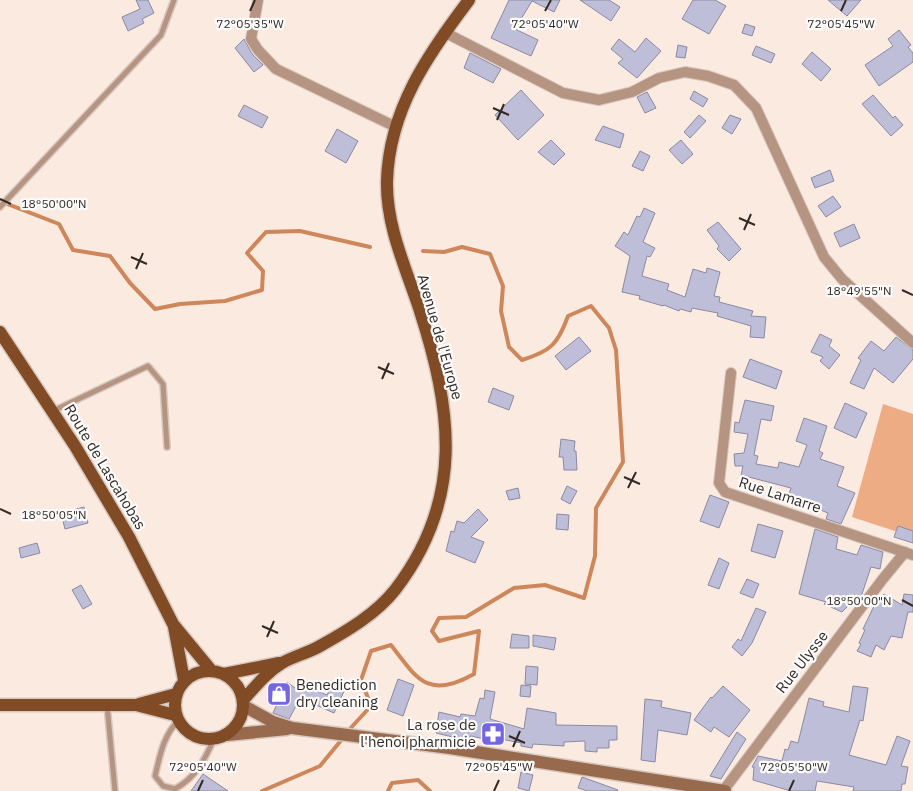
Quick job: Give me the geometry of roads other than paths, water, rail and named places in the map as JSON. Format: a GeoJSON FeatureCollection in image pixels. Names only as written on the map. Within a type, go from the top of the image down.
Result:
{"type":"FeatureCollection","features":[{"type":"Feature","properties":{"kind":"main road","name":"Avenue de l'Europe"},"geometry":{"type":"LineString","coordinates":[[244,703],[265,675],[284,662],[320,646],[370,616],[394,590],[426,538],[442,495],[447,433],[442,396],[419,308],[398,250],[389,213],[387,180],[396,127],[402,107],[416,76],[444,32],[469,0]]}},
{"type":"Feature","properties":{"kind":"main road","name":"Route de Lascahobas"},"geometry":{"type":"LineString","coordinates":[[0,332],[53,412],[129,537],[173,624],[217,672]]}},
{"type":"Feature","properties":{"kind":"main road","name":"Route de Lascahobas"},"geometry":{"type":"LineString","coordinates":[[173,624],[184,680]]}},
{"type":"Feature","properties":{"kind":"main road","name":"Avenue de l'Europe"},"geometry":{"type":"LineString","coordinates":[[217,672],[284,662]]}},
{"type":"Feature","properties":{"kind":"main road"},"geometry":{"type":"LineString","coordinates":[[292,728],[227,735],[214,739],[200,738],[187,732],[177,718],[176,694],[184,680],[197,672],[217,672],[233,680],[244,703],[273,722],[292,728],[359,736],[724,791]]}},
{"type":"Feature","properties":{"kind":"main road"},"geometry":{"type":"LineString","coordinates":[[0,705],[136,705],[176,694]]}},
{"type":"Feature","properties":{"kind":"main road"},"geometry":{"type":"LineString","coordinates":[[227,735],[236,727],[242,717],[244,703]]}},
{"type":"Feature","properties":{"kind":"main road"},"geometry":{"type":"LineString","coordinates":[[136,705],[177,718]]}},
{"type":"Feature","properties":{"kind":"street"},"geometry":{"type":"LineString","coordinates":[[258,0],[250,39],[276,69],[396,127]]}},
{"type":"Feature","properties":{"kind":"street"},"geometry":{"type":"LineString","coordinates":[[444,32],[563,93],[599,100],[632,92],[659,78],[684,72],[708,76],[734,85],[756,108],[824,257],[842,279],[913,343]]}},
{"type":"Feature","properties":{"kind":"street","name":"Rue Lamarre"},"geometry":{"type":"LineString","coordinates":[[731,373],[719,483],[721,488],[725,492],[909,554]]}},
{"type":"Feature","properties":{"kind":"street","name":"Rue Ulysse"},"geometry":{"type":"LineString","coordinates":[[724,791],[882,580],[909,554]]}},
{"type":"Feature","properties":{"kind":"lane"},"geometry":{"type":"LineString","coordinates":[[0,207],[161,34],[174,0]]}},
{"type":"Feature","properties":{"kind":"lane"},"geometry":{"type":"LineString","coordinates":[[53,412],[148,366],[163,384],[167,447]]}},
{"type":"Feature","properties":{"kind":"lane"},"geometry":{"type":"LineString","coordinates":[[107,705],[115,791]]}},
{"type":"Feature","properties":{"kind":"lane"},"geometry":{"type":"LineString","coordinates":[[177,718],[170,728],[163,745],[155,776],[163,786],[175,789],[189,780],[204,760],[214,739]]}},
{"type":"Feature","properties":{"kind":"waterway"},"geometry":{"type":"LineString","coordinates":[[0,201],[59,224],[73,250],[110,256],[130,283],[155,309],[180,304],[225,301],[262,290],[263,271],[247,253],[266,232],[300,231],[370,247]]}},
{"type":"Feature","properties":{"kind":"waterway"},"geometry":{"type":"LineString","coordinates":[[347,732],[371,706],[361,680],[371,651],[391,645],[408,668],[425,682],[434,685],[458,682],[474,674],[479,631],[439,641],[432,631],[439,618],[466,617],[514,588],[545,585],[584,598],[595,556],[596,508],[623,462],[616,350],[609,328],[591,306],[568,316],[557,340],[547,350],[522,360],[509,347],[501,311],[503,286],[490,254],[462,247],[444,252],[423,251]]}},
{"type":"Feature","properties":{"kind":"waterway"},"geometry":{"type":"LineString","coordinates":[[262,791],[320,766],[343,738]]}},
{"type":"Feature","properties":{"kind":"waterway"},"geometry":{"type":"LineString","coordinates":[[388,791],[392,783],[418,780],[430,791]]}},
{"type":"Feature","properties":{"kind":"place","name":"Benediction dry cleaning"},"geometry":{"type":"Point","coordinates":[279,694]}},
{"type":"Feature","properties":{"kind":"place","name":"La rose de l'henoi pharmicie"},"geometry":{"type":"Point","coordinates":[493,734]}}]}
